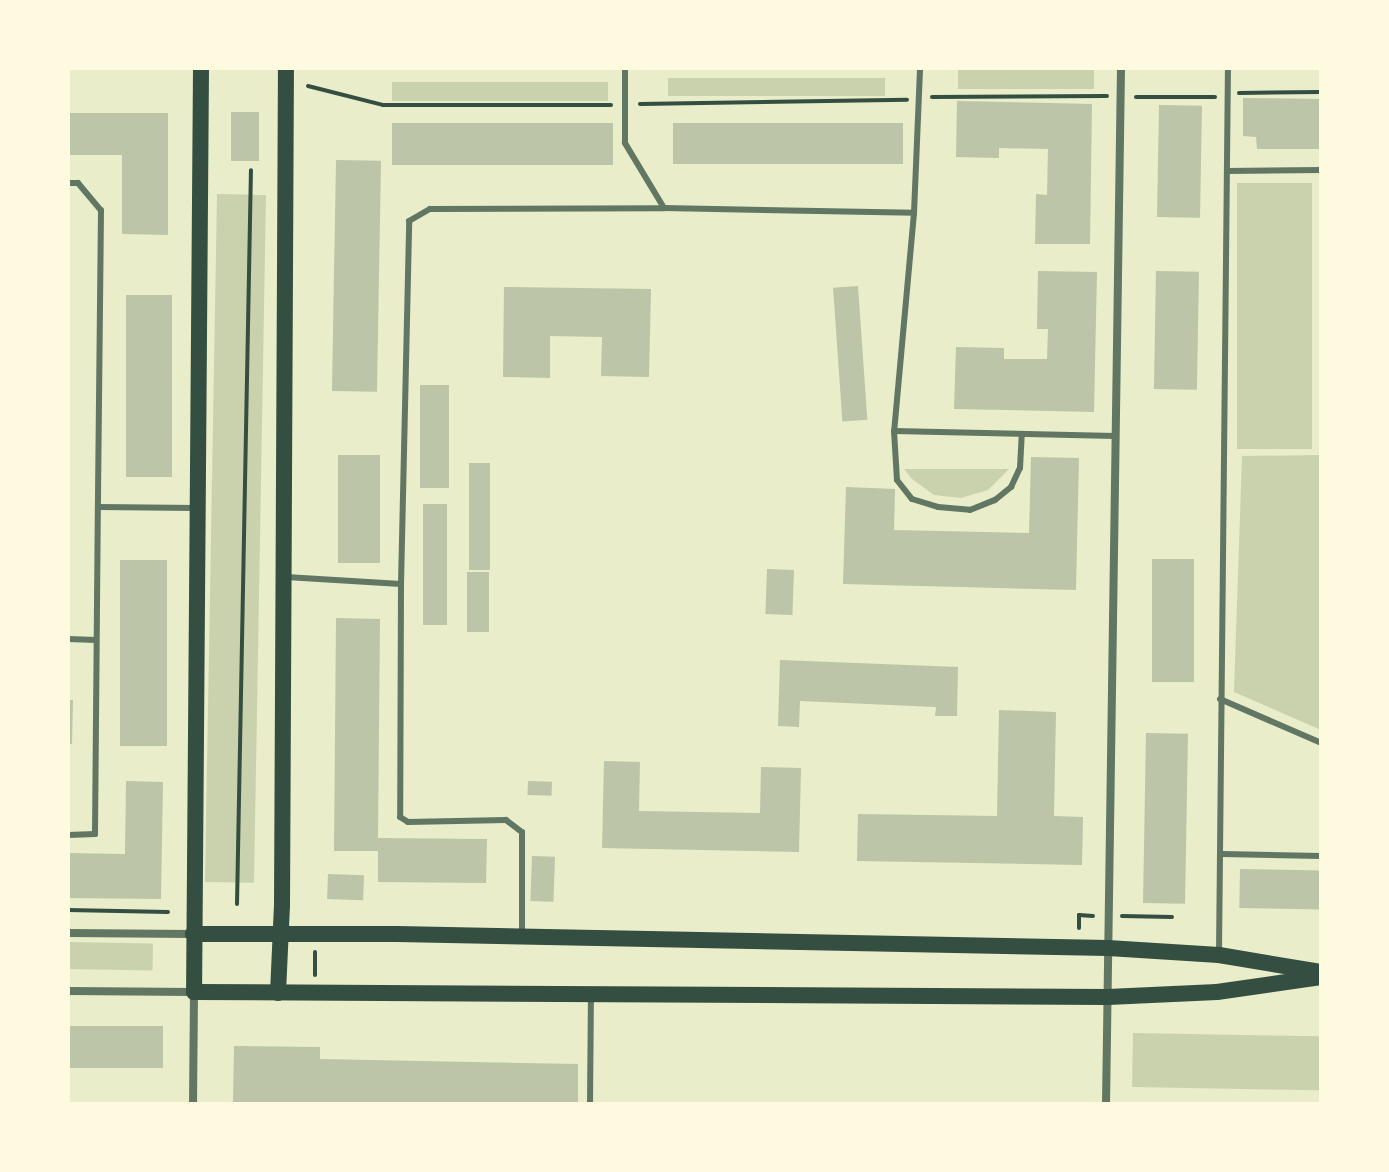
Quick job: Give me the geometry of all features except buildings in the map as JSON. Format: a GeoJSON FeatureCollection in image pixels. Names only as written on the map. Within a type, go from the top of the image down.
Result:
{"type":"FeatureCollection","features":[{"type":"Feature","properties":{"kind":"main road"},"geometry":{"type":"LineString","coordinates":[[201,68],[194,992],[1108,997],[1217,992],[1321,975]]}},
{"type":"Feature","properties":{"kind":"main road"},"geometry":{"type":"LineString","coordinates":[[278,993],[281,936],[286,68]]}},
{"type":"Feature","properties":{"kind":"main road"},"geometry":{"type":"LineString","coordinates":[[193,934],[1108,948],[1219,955],[1321,975]]}},
{"type":"Feature","properties":{"kind":"street"},"geometry":{"type":"LineString","coordinates":[[1106,1104],[1121,68]]}},
{"type":"Feature","properties":{"kind":"street"},"geometry":{"type":"LineString","coordinates":[[68,933],[193,934]]}},
{"type":"Feature","properties":{"kind":"street"},"geometry":{"type":"LineString","coordinates":[[68,991],[194,992],[193,1104]]}},
{"type":"Feature","properties":{"kind":"lane"},"geometry":{"type":"LineString","coordinates":[[625,68],[625,143],[664,208]]}},
{"type":"Feature","properties":{"kind":"lane"},"geometry":{"type":"LineString","coordinates":[[920,68],[914,213],[894,431],[897,480],[912,499],[938,507],[970,510],[995,500],[1011,487],[1020,468],[1022,434]]}},
{"type":"Feature","properties":{"kind":"lane"},"geometry":{"type":"LineString","coordinates":[[1219,955],[1228,68]]}},
{"type":"Feature","properties":{"kind":"lane"},"geometry":{"type":"LineString","coordinates":[[1227,171],[1321,170]]}},
{"type":"Feature","properties":{"kind":"lane"},"geometry":{"type":"LineString","coordinates":[[68,183],[78,183],[101,210],[95,834],[68,835]]}},
{"type":"Feature","properties":{"kind":"lane"},"geometry":{"type":"LineString","coordinates":[[522,937],[522,832],[506,820],[408,822],[400,817],[401,584],[409,221],[430,209],[664,208],[914,213]]}},
{"type":"Feature","properties":{"kind":"lane"},"geometry":{"type":"LineString","coordinates":[[894,431],[1115,436]]}},
{"type":"Feature","properties":{"kind":"lane"},"geometry":{"type":"LineString","coordinates":[[98,507],[199,508]]}},
{"type":"Feature","properties":{"kind":"lane"},"geometry":{"type":"LineString","coordinates":[[284,577],[401,584]]}},
{"type":"Feature","properties":{"kind":"lane"},"geometry":{"type":"LineString","coordinates":[[68,639],[96,640]]}},
{"type":"Feature","properties":{"kind":"lane"},"geometry":{"type":"LineString","coordinates":[[1220,699],[1321,743]]}},
{"type":"Feature","properties":{"kind":"lane"},"geometry":{"type":"LineString","coordinates":[[1222,854],[1321,856]]}},
{"type":"Feature","properties":{"kind":"lane"},"geometry":{"type":"LineString","coordinates":[[590,1104],[591,996]]}},
{"type":"Feature","properties":{"kind":"path"},"geometry":{"type":"LineString","coordinates":[[308,86],[383,105],[625,105],[1321,92]]}},
{"type":"Feature","properties":{"kind":"path"},"geometry":{"type":"LineString","coordinates":[[237,904],[251,170]]}},
{"type":"Feature","properties":{"kind":"path"},"geometry":{"type":"LineString","coordinates":[[68,910],[168,912]]}},
{"type":"Feature","properties":{"kind":"path"},"geometry":{"type":"LineString","coordinates":[[315,935],[315,994]]}},
{"type":"Feature","properties":{"kind":"green space"},"geometry":{"type":"Polygon","coordinates":[[[958,70],[1094,70],[1094,89],[958,89],[958,70]]]}},
{"type":"Feature","properties":{"kind":"green space"},"geometry":{"type":"Polygon","coordinates":[[[668,78],[885,78],[885,96],[668,96],[668,78]]]}},
{"type":"Feature","properties":{"kind":"green space"},"geometry":{"type":"Polygon","coordinates":[[[392,82],[608,82],[608,101],[392,101],[392,82]]]}},
{"type":"Feature","properties":{"kind":"green space"},"geometry":{"type":"Polygon","coordinates":[[[1237,183],[1312,183],[1312,449],[1237,449],[1237,183]]]}},
{"type":"Feature","properties":{"kind":"green space"},"geometry":{"type":"Polygon","coordinates":[[[217,194],[266,195],[254,883],[205,882],[217,194]]]}},
{"type":"Feature","properties":{"kind":"green space"},"geometry":{"type":"Polygon","coordinates":[[[1321,455],[1321,730],[1234,692],[1242,456],[1321,455]]]}},
{"type":"Feature","properties":{"kind":"green space"},"geometry":{"type":"Polygon","coordinates":[[[904,469],[1009,469],[988,490],[961,498],[934,495],[904,469]]]}},
{"type":"Feature","properties":{"kind":"green space"},"geometry":{"type":"Polygon","coordinates":[[[68,942],[153,943],[153,970],[68,969],[68,942]]]}},
{"type":"Feature","properties":{"kind":"green space"},"geometry":{"type":"Polygon","coordinates":[[[1133,1033],[1321,1036],[1320,1090],[1132,1087],[1133,1033]]]}}]}
